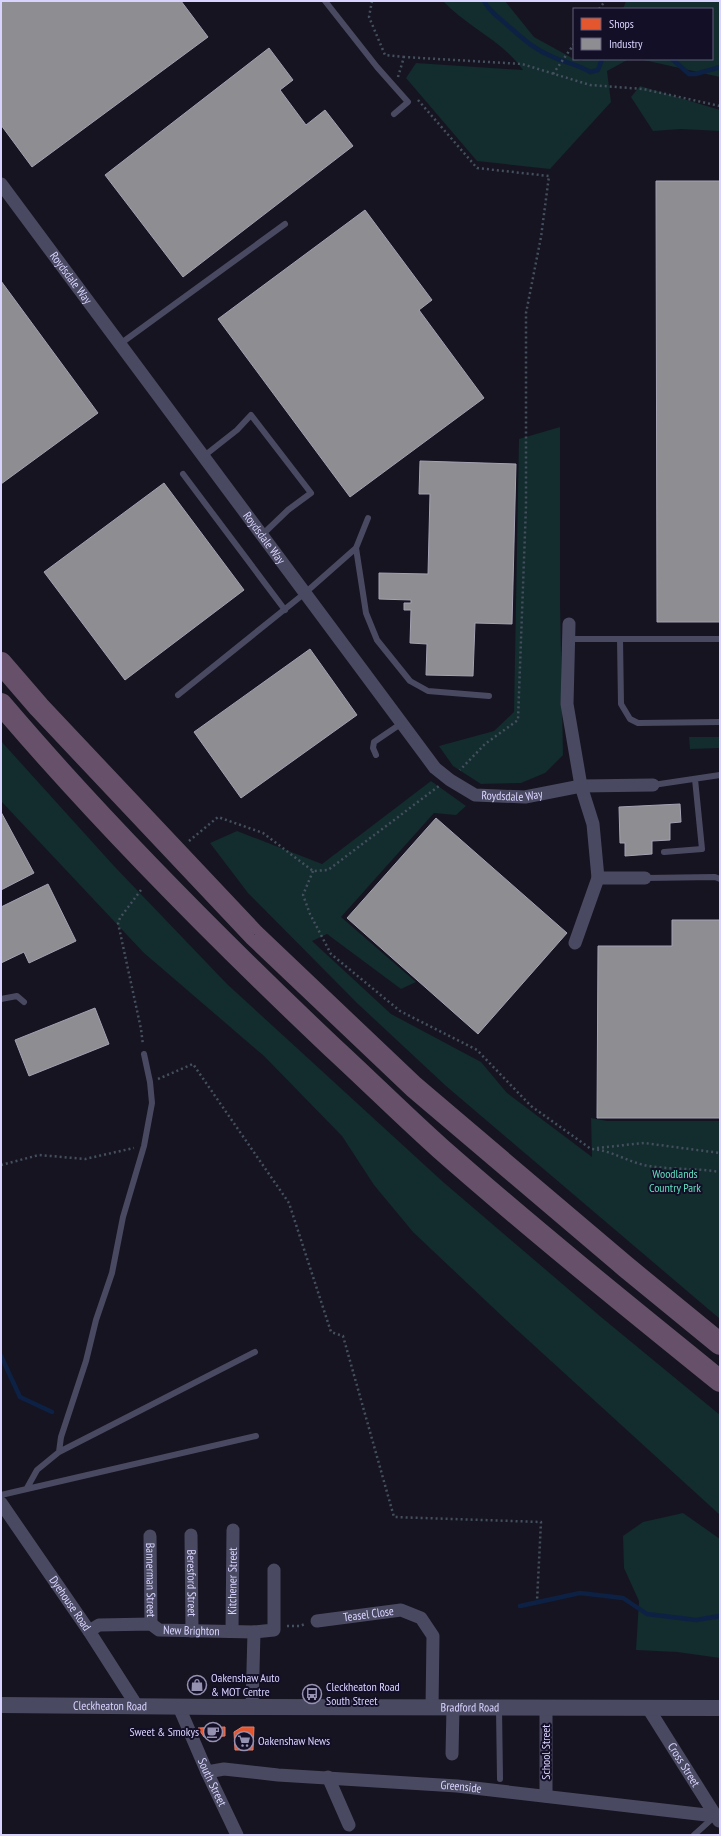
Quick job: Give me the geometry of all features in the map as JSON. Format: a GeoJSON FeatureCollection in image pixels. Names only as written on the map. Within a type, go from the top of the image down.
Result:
{"type":"FeatureCollection","features":[{"type":"Feature","properties":{"kind":"highway"},"geometry":{"type":"LineString","coordinates":[[1,663],[60,730],[254,935],[414,1087],[626,1267],[720,1344]]}},
{"type":"Feature","properties":{"kind":"highway"},"geometry":{"type":"LineString","coordinates":[[1,704],[143,860],[320,1036],[446,1153],[604,1288],[720,1381]]}},
{"type":"Feature","properties":{"kind":"street","name":"Roydsdale Way"},"geometry":{"type":"LineString","coordinates":[[1,184],[435,768],[450,780],[475,795],[525,797],[581,786],[652,785]]}},
{"type":"Feature","properties":{"kind":"street"},"geometry":{"type":"LineString","coordinates":[[570,624],[567,704],[581,786],[593,824],[598,878],[574,947]]}},
{"type":"Feature","properties":{"kind":"street"},"geometry":{"type":"LineString","coordinates":[[598,878],[645,878]]}},
{"type":"Feature","properties":{"kind":"street","name":"Dyehouse Road"},"geometry":{"type":"LineString","coordinates":[[1,1503],[89,1631],[137,1706]]}},
{"type":"Feature","properties":{"kind":"street","name":"Kitchener Street"},"geometry":{"type":"LineString","coordinates":[[232,1631],[233,1530]]}},
{"type":"Feature","properties":{"kind":"street","name":"Beresford Street"},"geometry":{"type":"LineString","coordinates":[[191,1535],[192,1631]]}},
{"type":"Feature","properties":{"kind":"street","name":"Bannerman Street"},"geometry":{"type":"LineString","coordinates":[[150,1536],[151,1624]]}},
{"type":"Feature","properties":{"kind":"street"},"geometry":{"type":"LineString","coordinates":[[274,1570],[274,1628]]}},
{"type":"Feature","properties":{"kind":"street","name":"Teasel Close"},"geometry":{"type":"LineString","coordinates":[[317,1621],[401,1610],[421,1618],[433,1636],[432,1708]]}},
{"type":"Feature","properties":{"kind":"street","name":"New Brighton"},"geometry":{"type":"LineString","coordinates":[[89,1631],[99,1624],[151,1624],[159,1630],[192,1631],[254,1632],[274,1628]]}},
{"type":"Feature","properties":{"kind":"street"},"geometry":{"type":"LineString","coordinates":[[252,1707],[254,1632]]}},
{"type":"Feature","properties":{"kind":"street","name":"Cleckheaton Road"},"geometry":{"type":"LineString","coordinates":[[1,1705],[219,1707]]}},
{"type":"Feature","properties":{"kind":"street","name":"South Street"},"geometry":{"type":"LineString","coordinates":[[179,1707],[206,1772],[237,1835]]}},
{"type":"Feature","properties":{"kind":"street","name":"Bradford Road"},"geometry":{"type":"LineString","coordinates":[[219,1707],[648,1708],[718,1711]]}},
{"type":"Feature","properties":{"kind":"street"},"geometry":{"type":"LineString","coordinates":[[452,1754],[453,1708]]}},
{"type":"Feature","properties":{"kind":"street","name":"School Street"},"geometry":{"type":"LineString","coordinates":[[546,1708],[546,1796]]}},
{"type":"Feature","properties":{"kind":"street","name":"Cross Street"},"geometry":{"type":"LineString","coordinates":[[648,1708],[718,1819]]}},
{"type":"Feature","properties":{"kind":"street","name":"Greenside"},"geometry":{"type":"LineString","coordinates":[[206,1772],[224,1769],[278,1775],[457,1786],[546,1796],[718,1819]]}},
{"type":"Feature","properties":{"kind":"street"},"geometry":{"type":"LineString","coordinates":[[328,1777],[349,1825]]}},
{"type":"Feature","properties":{"kind":"lane"},"geometry":{"type":"LineString","coordinates":[[325,1],[377,67],[408,102],[394,114]]}},
{"type":"Feature","properties":{"kind":"lane"},"geometry":{"type":"LineString","coordinates":[[120,344],[284,224]]}},
{"type":"Feature","properties":{"kind":"lane"},"geometry":{"type":"LineString","coordinates":[[204,456],[237,430],[251,415],[311,493],[288,510],[262,535]]}},
{"type":"Feature","properties":{"kind":"lane"},"geometry":{"type":"LineString","coordinates":[[183,474],[285,610]]}},
{"type":"Feature","properties":{"kind":"lane"},"geometry":{"type":"LineString","coordinates":[[178,695],[285,610],[356,548],[368,518]]}},
{"type":"Feature","properties":{"kind":"lane"},"geometry":{"type":"LineString","coordinates":[[356,548],[366,613],[377,640],[410,681],[428,691],[489,696]]}},
{"type":"Feature","properties":{"kind":"lane"},"geometry":{"type":"LineString","coordinates":[[620,638],[621,704],[630,719],[638,722],[720,722]]}},
{"type":"Feature","properties":{"kind":"lane"},"geometry":{"type":"LineString","coordinates":[[569,639],[720,639]]}},
{"type":"Feature","properties":{"kind":"lane"},"geometry":{"type":"LineString","coordinates":[[376,754],[373,748],[374,742],[402,723]]}},
{"type":"Feature","properties":{"kind":"lane"},"geometry":{"type":"LineString","coordinates":[[652,785],[720,775]]}},
{"type":"Feature","properties":{"kind":"lane"},"geometry":{"type":"LineString","coordinates":[[664,852],[702,849],[695,779]]}},
{"type":"Feature","properties":{"kind":"lane"},"geometry":{"type":"LineString","coordinates":[[645,878],[715,877],[720,879]]}},
{"type":"Feature","properties":{"kind":"lane"},"geometry":{"type":"LineString","coordinates":[[1,999],[17,996],[24,1002]]}},
{"type":"Feature","properties":{"kind":"lane"},"geometry":{"type":"LineString","coordinates":[[59,1452],[61,1437],[86,1361],[96,1320],[112,1273],[123,1216],[144,1146],[152,1103],[150,1082],[144,1054]]}},
{"type":"Feature","properties":{"kind":"lane"},"geometry":{"type":"LineString","coordinates":[[27,1488],[37,1470],[59,1452],[255,1352]]}},
{"type":"Feature","properties":{"kind":"lane"},"geometry":{"type":"LineString","coordinates":[[1,1495],[256,1436]]}},
{"type":"Feature","properties":{"kind":"lane"},"geometry":{"type":"LineString","coordinates":[[499,1708],[500,1779]]}},
{"type":"Feature","properties":{"kind":"lane"},"geometry":{"type":"LineString","coordinates":[[694,1835],[718,1819]]}},
{"type":"Feature","properties":{"kind":"path"},"geometry":{"type":"LineString","coordinates":[[372,1],[369,17],[385,55],[522,64],[590,84],[643,89],[720,106]]}},
{"type":"Feature","properties":{"kind":"path"},"geometry":{"type":"LineString","coordinates":[[553,74],[573,45]]}},
{"type":"Feature","properties":{"kind":"path"},"geometry":{"type":"LineString","coordinates":[[403,82],[398,76],[404,57]]}},
{"type":"Feature","properties":{"kind":"path"},"geometry":{"type":"LineString","coordinates":[[189,842],[218,817],[263,832],[313,870],[328,870],[437,787],[450,780],[485,744],[518,720],[526,506],[526,313],[541,237],[549,176],[477,168],[417,99]]}},
{"type":"Feature","properties":{"kind":"path"},"geometry":{"type":"LineString","coordinates":[[313,870],[303,895],[310,914],[331,954],[400,1011],[476,1050],[531,1106],[591,1149],[603,1150],[648,1166],[720,1172]]}},
{"type":"Feature","properties":{"kind":"path"},"geometry":{"type":"LineString","coordinates":[[141,890],[120,918],[118,923],[141,1029],[144,1054]]}},
{"type":"Feature","properties":{"kind":"path"},"geometry":{"type":"LineString","coordinates":[[150,1082],[193,1064],[289,1203],[331,1332],[343,1336],[394,1517],[541,1522],[537,1601]]}},
{"type":"Feature","properties":{"kind":"path"},"geometry":{"type":"LineString","coordinates":[[591,1149],[644,1143],[720,1153]]}},
{"type":"Feature","properties":{"kind":"path"},"geometry":{"type":"LineString","coordinates":[[1,1165],[39,1155],[85,1159],[144,1146]]}},
{"type":"Feature","properties":{"kind":"path"},"geometry":{"type":"LineString","coordinates":[[274,1628],[300,1626],[302,1624],[317,1621]]}},
{"type":"Feature","properties":{"kind":"green space"},"geometry":{"type":"Polygon","coordinates":[[[443,1],[505,1],[534,37],[573,58],[573,60],[627,60],[607,71],[611,102],[550,169],[477,161],[406,78],[416,63],[523,70],[515,60],[495,42],[443,1]]]}},
{"type":"Feature","properties":{"kind":"green space"},"geometry":{"type":"Polygon","coordinates":[[[626,1],[720,1],[720,77],[644,60],[713,60],[713,8],[623,8],[626,1]]]}},
{"type":"Feature","properties":{"kind":"green space"},"geometry":{"type":"Polygon","coordinates":[[[640,86],[720,110],[720,131],[681,129],[653,131],[631,97],[640,86]]]}},
{"type":"Feature","properties":{"kind":"green space"},"geometry":{"type":"Polygon","coordinates":[[[560,427],[560,602],[563,755],[545,773],[521,783],[481,784],[453,766],[439,746],[494,731],[514,712],[519,439],[560,427]]]}},
{"type":"Feature","properties":{"kind":"green space"},"geometry":{"type":"Polygon","coordinates":[[[689,737],[720,737],[720,748],[690,749],[689,737]]]}},
{"type":"Feature","properties":{"kind":"green space"},"geometry":{"type":"Polygon","coordinates":[[[1,741],[114,866],[227,984],[442,1181],[601,1317],[720,1415],[720,1515],[504,1318],[413,1232],[374,1185],[342,1136],[264,1056],[144,953],[1,801],[1,741]]]}},
{"type":"Feature","properties":{"kind":"green space","name":"Woodlands Country Park"},"geometry":{"type":"Polygon","coordinates":[[[431,781],[466,806],[456,815],[434,813],[341,917],[416,982],[401,989],[327,934],[312,941],[391,1014],[481,1062],[507,1093],[592,1157],[591,1118],[607,1121],[720,1121],[720,1319],[446,1086],[357,1003],[248,893],[210,843],[237,831],[322,864],[431,781]]]}},
{"type":"Feature","properties":{"kind":"green space"},"geometry":{"type":"Polygon","coordinates":[[[683,1513],[720,1539],[720,1658],[677,1652],[636,1650],[639,1601],[624,1568],[623,1536],[643,1522],[683,1513]]]}},
{"type":"Feature","properties":{"kind":"building: Shops","name":"Sweet & Smokys"},"geometry":{"type":"Polygon","coordinates":[[[225,1727],[225,1736],[204,1737],[198,1728],[225,1727]]]}},
{"type":"Feature","properties":{"kind":"building: Shops","name":"Oakenshaw News"},"geometry":{"type":"Polygon","coordinates":[[[242,1727],[254,1727],[253,1750],[235,1750],[234,1732],[242,1727]]]}},
{"type":"Feature","properties":{"kind":"building: Industry"},"geometry":{"type":"Polygon","coordinates":[[[1,1],[181,1],[208,37],[32,167],[1,125],[1,1]]]}},
{"type":"Feature","properties":{"kind":"building: Industry"},"geometry":{"type":"Polygon","coordinates":[[[269,48],[293,80],[280,90],[306,125],[325,110],[353,146],[183,277],[105,175],[269,48]]]}},
{"type":"Feature","properties":{"kind":"building: Industry"},"geometry":{"type":"Polygon","coordinates":[[[656,181],[720,181],[720,622],[657,622],[656,181]]]}},
{"type":"Feature","properties":{"kind":"building: Industry"},"geometry":{"type":"Polygon","coordinates":[[[365,210],[432,300],[419,310],[484,398],[350,497],[218,319],[365,210]]]}},
{"type":"Feature","properties":{"kind":"building: Industry"},"geometry":{"type":"Polygon","coordinates":[[[1,281],[98,413],[1,484],[1,281]]]}},
{"type":"Feature","properties":{"kind":"building: Industry"},"geometry":{"type":"Polygon","coordinates":[[[420,461],[516,464],[512,624],[475,623],[473,676],[426,675],[427,644],[410,643],[411,610],[404,610],[404,603],[411,603],[411,600],[379,599],[379,573],[428,574],[430,494],[419,494],[420,461]]]}},
{"type":"Feature","properties":{"kind":"building: Industry"},"geometry":{"type":"Polygon","coordinates":[[[164,483],[244,590],[125,680],[44,572],[164,483]]]}},
{"type":"Feature","properties":{"kind":"building: Industry"},"geometry":{"type":"Polygon","coordinates":[[[310,649],[357,715],[241,798],[194,732],[310,649]]]}},
{"type":"Feature","properties":{"kind":"building: Industry"},"geometry":{"type":"Polygon","coordinates":[[[680,804],[681,822],[670,823],[670,840],[652,841],[652,854],[625,856],[625,843],[620,843],[619,807],[680,804]]]}},
{"type":"Feature","properties":{"kind":"building: Industry"},"geometry":{"type":"Polygon","coordinates":[[[1,812],[34,873],[1,890],[1,812]]]}},
{"type":"Feature","properties":{"kind":"building: Industry"},"geometry":{"type":"Polygon","coordinates":[[[436,818],[567,933],[478,1034],[347,918],[436,818]]]}},
{"type":"Feature","properties":{"kind":"building: Industry"},"geometry":{"type":"Polygon","coordinates":[[[48,884],[76,941],[29,963],[24,952],[1,963],[1,907],[48,884]]]}},
{"type":"Feature","properties":{"kind":"building: Industry"},"geometry":{"type":"Polygon","coordinates":[[[672,920],[720,920],[720,1118],[597,1118],[598,946],[672,946],[672,920]]]}},
{"type":"Feature","properties":{"kind":"building: Industry"},"geometry":{"type":"Polygon","coordinates":[[[95,1008],[109,1044],[29,1076],[15,1040],[95,1008]]]}},
{"type":"Feature","properties":{"kind":"waterway"},"geometry":{"type":"LineString","coordinates":[[484,1],[493,13],[522,38],[546,54],[581,67],[590,72],[598,70],[602,60]]}},
{"type":"Feature","properties":{"kind":"waterway"},"geometry":{"type":"LineString","coordinates":[[673,60],[689,74],[696,74],[720,67]]}},
{"type":"Feature","properties":{"kind":"waterway"},"geometry":{"type":"LineString","coordinates":[[1,1356],[20,1397],[52,1412]]}},
{"type":"Feature","properties":{"kind":"waterway"},"geometry":{"type":"LineString","coordinates":[[520,1606],[580,1593],[623,1598],[647,1614],[696,1620],[720,1616]]}},
{"type":"Feature","properties":{"kind":"place","name":"Oakenshaw Auto & MOT Centre"},"geometry":{"type":"Point","coordinates":[197,1685]}},
{"type":"Feature","properties":{"kind":"place","name":"Cleckheaton Road South Street"},"geometry":{"type":"Point","coordinates":[312,1694]}},
{"type":"Feature","properties":{"kind":"place","name":"Sweet & Smokys"},"geometry":{"type":"Point","coordinates":[213,1732]}},
{"type":"Feature","properties":{"kind":"place","name":"Oakenshaw News"},"geometry":{"type":"Point","coordinates":[244,1741]}}]}
